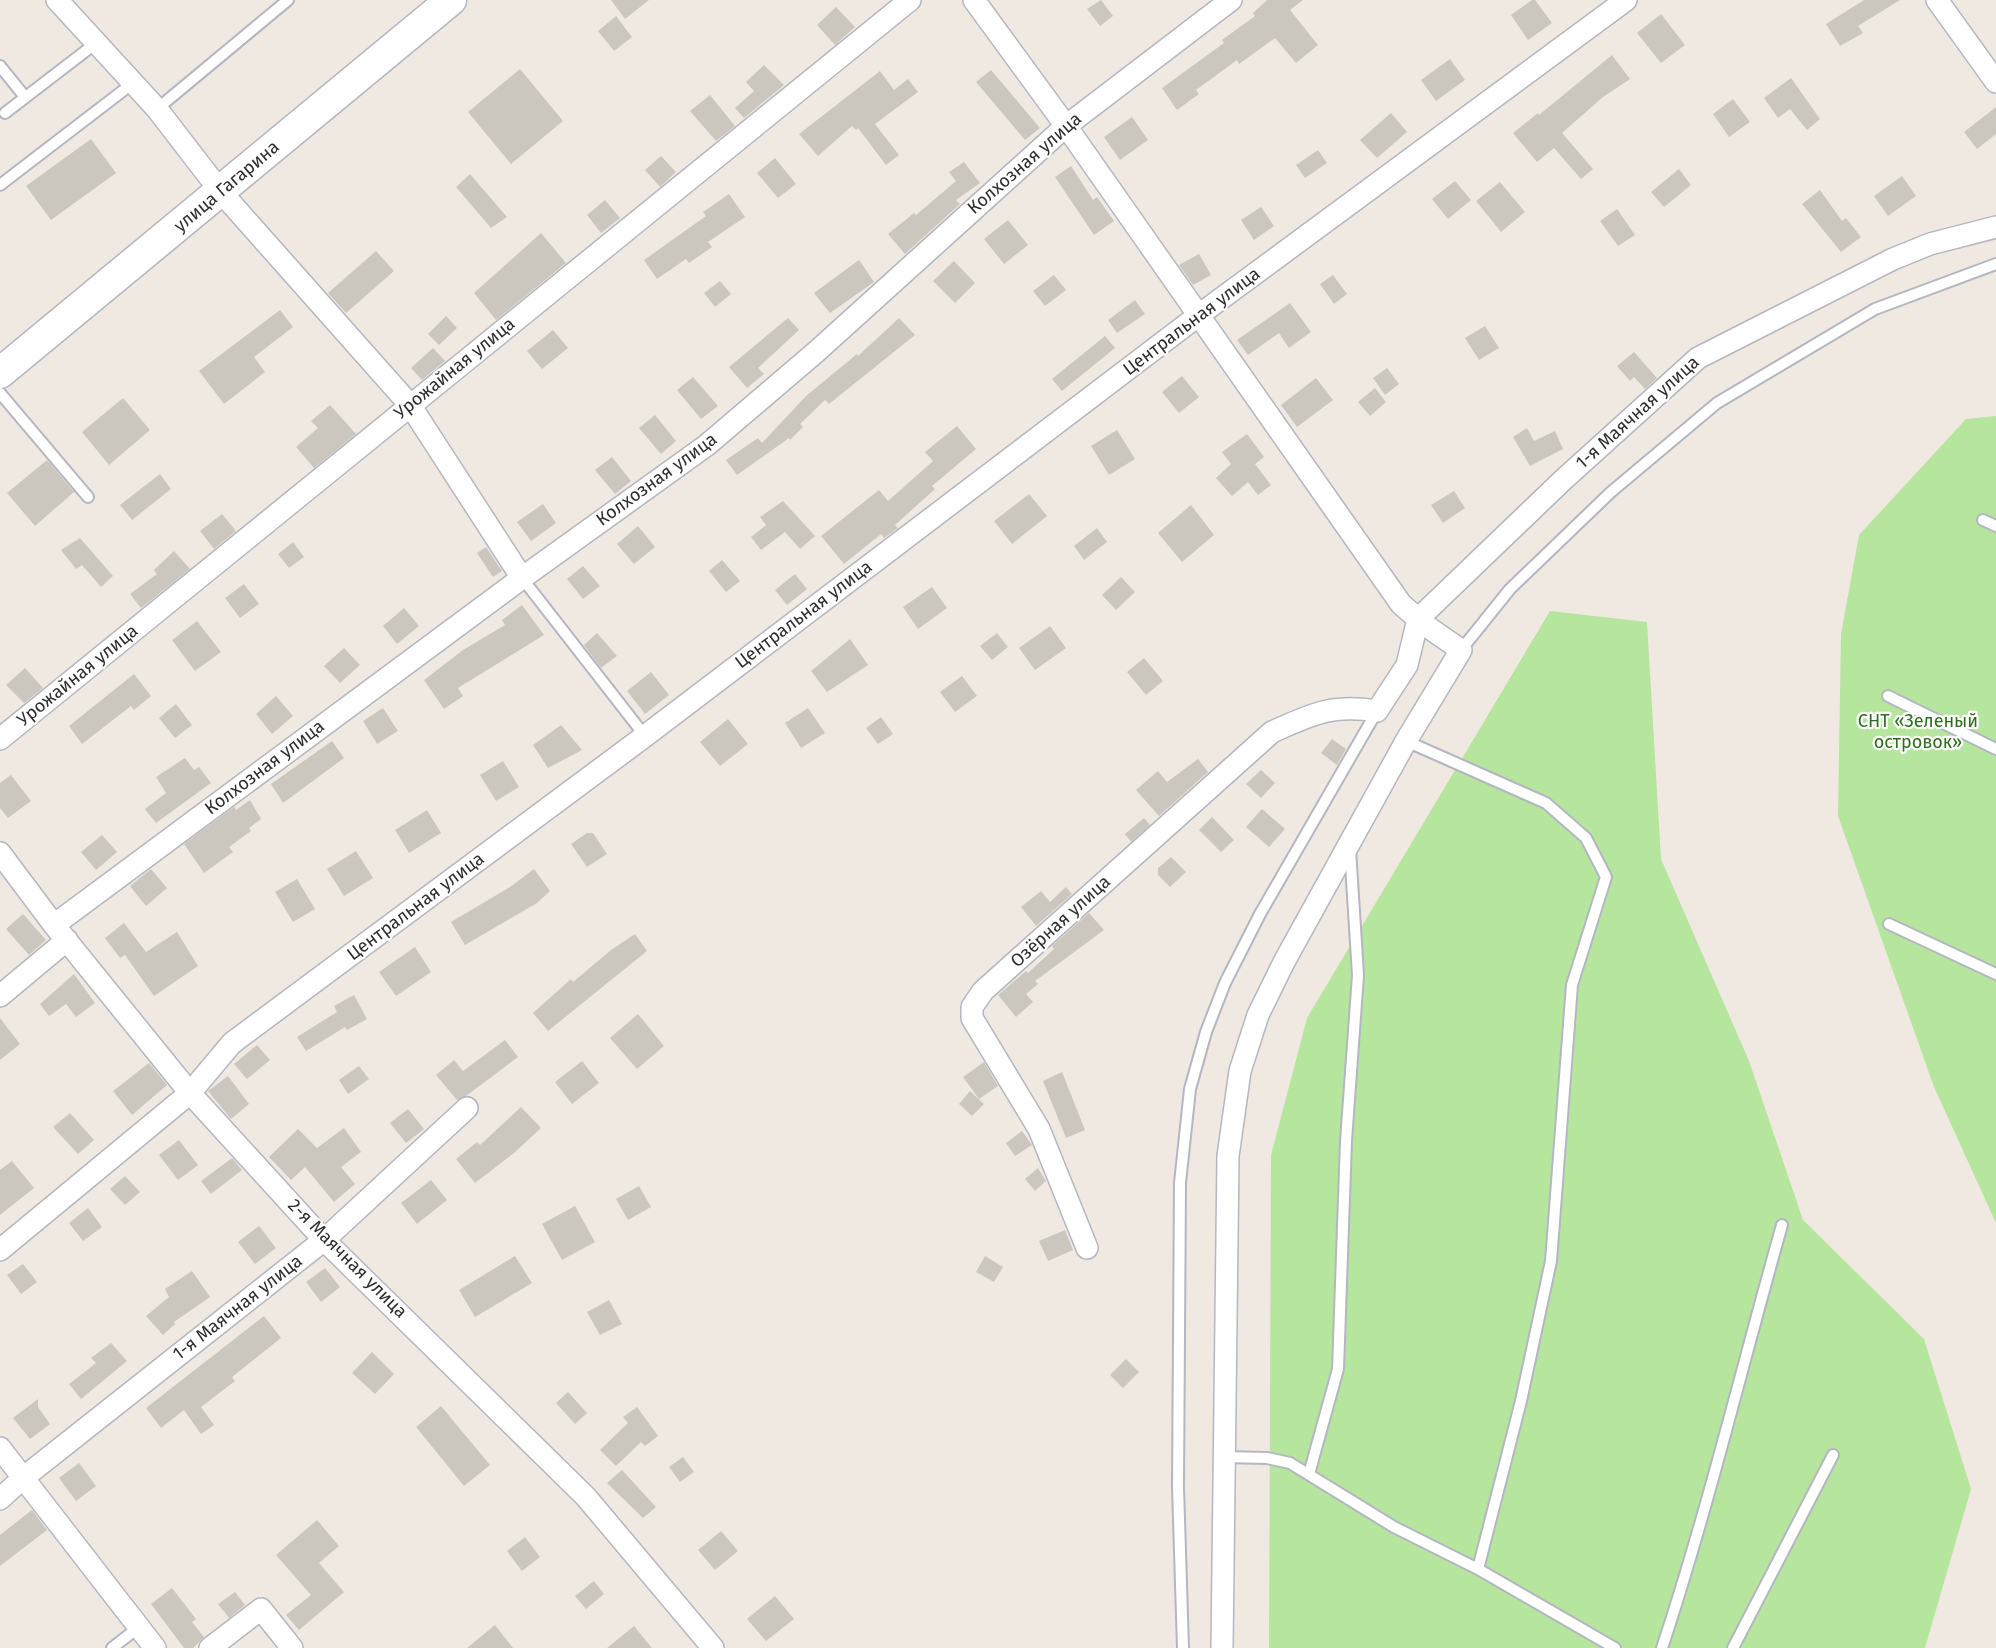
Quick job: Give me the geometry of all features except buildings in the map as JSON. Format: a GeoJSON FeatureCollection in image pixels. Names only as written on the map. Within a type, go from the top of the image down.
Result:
{"type":"FeatureCollection","features":[{"type":"Feature","properties":{"kind":"main road","name":"улица Гагарина"},"geometry":{"type":"LineString","coordinates":[[0,373],[451,0]]}},
{"type":"Feature","properties":{"kind":"street"},"geometry":{"type":"LineString","coordinates":[[57,0],[157,109],[221,192],[410,405],[522,578]]}},
{"type":"Feature","properties":{"kind":"street","name":"Урожайная улица"},"geometry":{"type":"LineString","coordinates":[[0,739],[910,0]]}},
{"type":"Feature","properties":{"kind":"street"},"geometry":{"type":"LineString","coordinates":[[974,0],[1066,126],[1401,604],[1461,650],[1406,741],[1284,962],[1258,1015],[1240,1071],[1228,1156],[1222,1648]]}},
{"type":"Feature","properties":{"kind":"street","name":"Колхозная улица"},"geometry":{"type":"LineString","coordinates":[[0,996],[61,933],[522,578],[707,445],[816,352],[1066,126],[1231,0]]}},
{"type":"Feature","properties":{"kind":"street","name":"Центральная улица"},"geometry":{"type":"LineString","coordinates":[[0,1250],[190,1093],[232,1043],[645,736],[1199,315],[1626,0]]}},
{"type":"Feature","properties":{"kind":"street"},"geometry":{"type":"LineString","coordinates":[[1937,0],[1996,82]]}},
{"type":"Feature","properties":{"kind":"street","name":"1-я Маячная улица"},"geometry":{"type":"LineString","coordinates":[[1418,619],[1563,480],[1698,357],[1893,259],[1930,244],[1996,227]]}},
{"type":"Feature","properties":{"kind":"street"},"geometry":{"type":"LineString","coordinates":[[1377,711],[1407,664],[1418,619]]}},
{"type":"Feature","properties":{"kind":"street","name":"Озёрная улица"},"geometry":{"type":"LineString","coordinates":[[1087,1248],[1039,1129],[972,1018],[972,1007],[983,991],[1272,732],[1320,711],[1350,707],[1377,711]]}},
{"type":"Feature","properties":{"kind":"street","name":"2-я Маячная улица"},"geometry":{"type":"LineString","coordinates":[[0,853],[61,933],[190,1093],[324,1240],[586,1497],[713,1648]]}},
{"type":"Feature","properties":{"kind":"street","name":"1-я Маячная улица"},"geometry":{"type":"LineString","coordinates":[[0,1499],[23,1478],[324,1240],[467,1108]]}},
{"type":"Feature","properties":{"kind":"street"},"geometry":{"type":"LineString","coordinates":[[0,1448],[155,1648]]}},
{"type":"Feature","properties":{"kind":"street"},"geometry":{"type":"LineString","coordinates":[[210,1648],[261,1609],[292,1648]]}},
{"type":"Feature","properties":{"kind":"lane"},"geometry":{"type":"LineString","coordinates":[[157,109],[288,0]]}},
{"type":"Feature","properties":{"kind":"lane"},"geometry":{"type":"LineString","coordinates":[[5,113],[96,43]]}},
{"type":"Feature","properties":{"kind":"lane"},"geometry":{"type":"LineString","coordinates":[[0,66],[25,97]]}},
{"type":"Feature","properties":{"kind":"lane"},"geometry":{"type":"LineString","coordinates":[[0,185],[133,83]]}},
{"type":"Feature","properties":{"kind":"lane"},"geometry":{"type":"LineString","coordinates":[[1461,650],[1510,589],[1611,492],[1717,403],[1875,309],[1996,264]]}},
{"type":"Feature","properties":{"kind":"lane"},"geometry":{"type":"LineString","coordinates":[[0,393],[88,497]]}},
{"type":"Feature","properties":{"kind":"lane"},"geometry":{"type":"LineString","coordinates":[[1983,520],[1996,526]]}},
{"type":"Feature","properties":{"kind":"lane"},"geometry":{"type":"LineString","coordinates":[[522,578],[645,736]]}},
{"type":"Feature","properties":{"kind":"lane"},"geometry":{"type":"LineString","coordinates":[[1888,696],[1996,749]]}},
{"type":"Feature","properties":{"kind":"lane"},"geometry":{"type":"LineString","coordinates":[[1183,1648],[1178,1486],[1180,1183],[1190,1089],[1206,1032],[1225,983],[1260,914],[1377,711]]}},
{"type":"Feature","properties":{"kind":"lane"},"geometry":{"type":"LineString","coordinates":[[1406,741],[1546,803],[1586,838],[1606,877],[1572,985],[1551,1261],[1521,1401],[1478,1569]]}},
{"type":"Feature","properties":{"kind":"lane"},"geometry":{"type":"LineString","coordinates":[[1309,1474],[1338,1369],[1346,1141],[1358,975],[1350,846]]}},
{"type":"Feature","properties":{"kind":"lane"},"geometry":{"type":"LineString","coordinates":[[1889,924],[1996,974]]}},
{"type":"Feature","properties":{"kind":"lane"},"geometry":{"type":"LineString","coordinates":[[1662,1648],[1695,1550],[1721,1441],[1782,1225]]}},
{"type":"Feature","properties":{"kind":"lane"},"geometry":{"type":"LineString","coordinates":[[1733,1648],[1833,1455]]}},
{"type":"Feature","properties":{"kind":"lane"},"geometry":{"type":"LineString","coordinates":[[1224,1457],[1267,1458],[1290,1463],[1394,1527],[1478,1569],[1615,1648]]}},
{"type":"Feature","properties":{"kind":"lane"},"geometry":{"type":"LineString","coordinates":[[112,1648],[124,1644],[139,1627]]}},
{"type":"Feature","properties":{"kind":"green space","name":"СНТ «Зеленый островок»"},"geometry":{"type":"Polygon","coordinates":[[[1996,416],[1996,1223],[1934,1087],[1838,816],[1841,634],[1859,535],[1966,419],[1996,416]]]}},
{"type":"Feature","properties":{"kind":"green space"},"geometry":{"type":"Polygon","coordinates":[[[1550,611],[1647,622],[1661,859],[1749,1061],[1803,1220],[1924,1339],[1971,1489],[1925,1648],[1269,1648],[1271,1155],[1307,1018],[1550,611]]]}}]}
